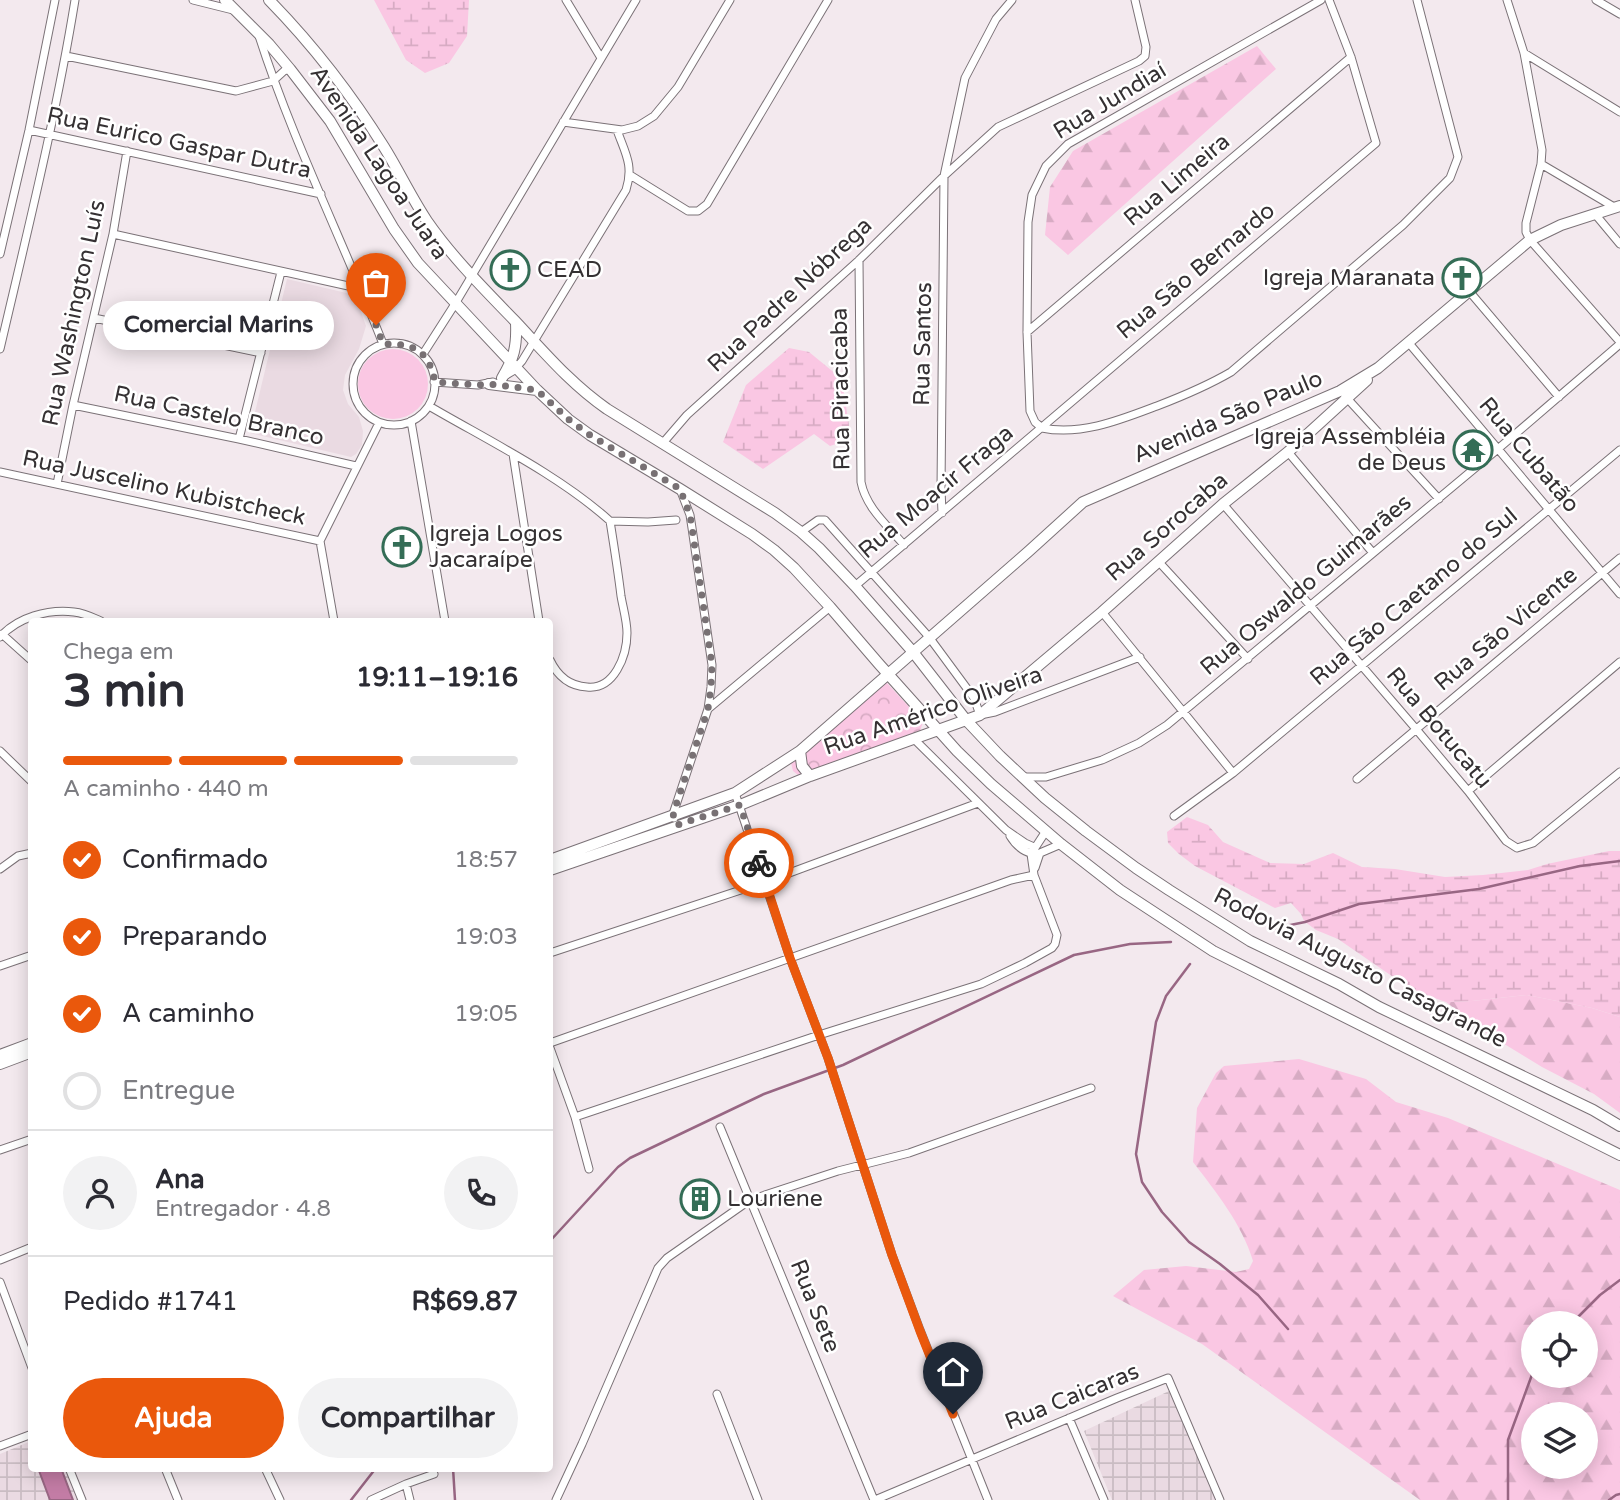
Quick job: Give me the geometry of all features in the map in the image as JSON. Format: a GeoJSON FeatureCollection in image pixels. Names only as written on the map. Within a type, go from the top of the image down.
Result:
{"type":"FeatureCollection","features":[{"type":"Feature","properties":{"kind":"main road","name":"Avenida Lagoa Juara"},"geometry":{"type":"LineString","coordinates":[[225,0],[290,69],[330,121],[418,264],[537,390],[590,435],[774,550],[794,568],[991,784],[1061,844],[1120,890],[1213,951],[1620,1155]]}},
{"type":"Feature","properties":{"kind":"main road","name":"Avenida Lagoa Juara"},"geometry":{"type":"LineString","coordinates":[[269,0],[323,59],[384,146],[426,220],[445,245],[561,372],[584,394],[801,532],[855,586],[913,652],[966,720]]}},
{"type":"Feature","properties":{"kind":"main road","name":"Avenida São Paulo"},"geometry":{"type":"LineString","coordinates":[[675,820],[735,793],[800,751],[1083,502],[1344,395],[1530,240],[1553,228],[1617,207]]}},
{"type":"Feature","properties":{"kind":"main road"},"geometry":{"type":"LineString","coordinates":[[502,378],[514,364],[516,323]]}},
{"type":"Feature","properties":{"kind":"main road"},"geometry":{"type":"LineString","coordinates":[[489,384],[537,390]]}},
{"type":"Feature","properties":{"kind":"main road","name":"Rua Sorocaba"},"geometry":{"type":"LineString","coordinates":[[979,715],[1102,612],[1223,504],[1288,452],[1344,395]]}},
{"type":"Feature","properties":{"kind":"main road","name":"Rua Américo Oliveira"},"geometry":{"type":"LineString","coordinates":[[675,820],[740,805],[810,776],[979,715]]}},
{"type":"Feature","properties":{"kind":"main road","name":"Rodovia Augusto Casagrande"},"geometry":{"type":"LineString","coordinates":[[966,720],[1023,777],[1076,823],[1136,868],[1250,941],[1339,984],[1379,1007],[1593,1110],[1620,1126]]}},
{"type":"Feature","properties":{"kind":"main road"},"geometry":{"type":"LineString","coordinates":[[800,751],[802,766],[810,776]]}},
{"type":"Feature","properties":{"kind":"main road"},"geometry":{"type":"LineString","coordinates":[[553,869],[592,850],[675,820]]}},
{"type":"Feature","properties":{"kind":"main road"},"geometry":{"type":"LineString","coordinates":[[553,859],[592,850]]}},
{"type":"Feature","properties":{"kind":"main road"},"geometry":{"type":"LineString","coordinates":[[0,1055],[28,1044]]}},
{"type":"Feature","properties":{"kind":"main road"},"geometry":{"type":"LineString","coordinates":[[0,1063],[28,1053]]}},
{"type":"Feature","properties":{"kind":"street"},"geometry":{"type":"LineString","coordinates":[[0,254],[29,130],[55,0]]}},
{"type":"Feature","properties":{"kind":"street"},"geometry":{"type":"LineString","coordinates":[[0,349],[66,56],[75,0]]}},
{"type":"Feature","properties":{"kind":"street"},"geometry":{"type":"LineString","coordinates":[[193,0],[236,10]]}},
{"type":"Feature","properties":{"kind":"street"},"geometry":{"type":"LineString","coordinates":[[566,0],[601,58]]}},
{"type":"Feature","properties":{"kind":"street"},"geometry":{"type":"LineString","coordinates":[[423,354],[456,304],[636,0]]}},
{"type":"Feature","properties":{"kind":"street"},"geometry":{"type":"LineString","coordinates":[[563,122],[617,130],[631,129],[645,123],[664,107],[678,87],[730,0]]}},
{"type":"Feature","properties":{"kind":"street"},"geometry":{"type":"LineString","coordinates":[[630,175],[688,211],[698,211],[707,204],[828,0]]}},
{"type":"Feature","properties":{"kind":"street","name":"Rua Santos"},"geometry":{"type":"LineString","coordinates":[[942,513],[944,176],[965,78],[996,19],[1012,0]]}},
{"type":"Feature","properties":{"kind":"street","name":"Rua Padre Nóbrega"},"geometry":{"type":"LineString","coordinates":[[662,444],[687,415],[859,260],[998,127],[1145,56],[1146,47],[1135,0]]}},
{"type":"Feature","properties":{"kind":"street","name":"Rua Jundiaí"},"geometry":{"type":"LineString","coordinates":[[1042,428],[1035,422],[1030,411],[1027,332],[1028,222],[1032,195],[1046,166],[1068,144],[1321,0]]}},
{"type":"Feature","properties":{"kind":"street"},"geometry":{"type":"LineString","coordinates":[[1329,0],[1351,57]]}},
{"type":"Feature","properties":{"kind":"street"},"geometry":{"type":"LineString","coordinates":[[1042,428],[1055,431],[1074,430],[1117,421],[1207,386],[1231,372],[1393,234],[1450,178],[1458,157],[1417,0]]}},
{"type":"Feature","properties":{"kind":"street"},"geometry":{"type":"LineString","coordinates":[[1507,0],[1524,54],[1541,139],[1541,164],[1526,223],[1527,232],[1530,240],[1620,343]]}},
{"type":"Feature","properties":{"kind":"street"},"geometry":{"type":"LineString","coordinates":[[1596,0],[1620,14]]}},
{"type":"Feature","properties":{"kind":"street"},"geometry":{"type":"LineString","coordinates":[[258,33],[273,80],[383,344]]}},
{"type":"Feature","properties":{"kind":"street"},"geometry":{"type":"LineString","coordinates":[[1524,54],[1620,112]]}},
{"type":"Feature","properties":{"kind":"street"},"geometry":{"type":"LineString","coordinates":[[66,56],[227,90],[243,90],[273,80],[290,69]]}},
{"type":"Feature","properties":{"kind":"street","name":"Rua Limeira"},"geometry":{"type":"LineString","coordinates":[[1027,332],[1351,57]]}},
{"type":"Feature","properties":{"kind":"street","name":"Rua São Bernardo"},"geometry":{"type":"LineString","coordinates":[[1042,428],[1376,143],[1351,57]]}},
{"type":"Feature","properties":{"kind":"street","name":"Rua Eurico Gaspar Dutra"},"geometry":{"type":"LineString","coordinates":[[29,130],[321,194]]}},
{"type":"Feature","properties":{"kind":"street"},"geometry":{"type":"LineString","coordinates":[[514,364],[534,342],[626,190],[630,175],[629,162],[617,130]]}},
{"type":"Feature","properties":{"kind":"street","name":"Rua Washington Luís"},"geometry":{"type":"LineString","coordinates":[[57,484],[113,234],[127,151]]}},
{"type":"Feature","properties":{"kind":"street"},"geometry":{"type":"LineString","coordinates":[[1541,164],[1617,207]]}},
{"type":"Feature","properties":{"kind":"street"},"geometry":{"type":"LineString","coordinates":[[1595,214],[1620,244]]}},
{"type":"Feature","properties":{"kind":"street"},"geometry":{"type":"LineString","coordinates":[[0,217],[7,226]]}},
{"type":"Feature","properties":{"kind":"street"},"geometry":{"type":"LineString","coordinates":[[113,234],[362,289]]}},
{"type":"Feature","properties":{"kind":"street","name":"Rua Piracicaba"},"geometry":{"type":"LineString","coordinates":[[859,260],[861,482],[863,493],[871,506],[904,545]]}},
{"type":"Feature","properties":{"kind":"street"},"geometry":{"type":"LineString","coordinates":[[239,439],[281,272]]}},
{"type":"Feature","properties":{"kind":"street"},"geometry":{"type":"LineString","coordinates":[[1469,291],[1559,397]]}},
{"type":"Feature","properties":{"kind":"street"},"geometry":{"type":"LineString","coordinates":[[94,318],[261,353]]}},
{"type":"Feature","properties":{"kind":"street","name":"Rua Cubatão"},"geometry":{"type":"LineString","coordinates":[[1408,342],[1620,594]]}},
{"type":"Feature","properties":{"kind":"street","name":"Rua Oswaldo Guimarães"},"geometry":{"type":"LineString","coordinates":[[1023,777],[1046,777],[1102,760],[1139,743],[1185,712],[1620,343]]}},
{"type":"Feature","properties":{"kind":"street"},"geometry":{"type":"LineString","coordinates":[[383,344],[404,344],[423,354],[432,369],[435,382],[429,406],[411,421],[388,425],[368,416],[354,396],[353,383],[358,365],[383,344]]}},
{"type":"Feature","properties":{"kind":"street"},"geometry":{"type":"LineString","coordinates":[[435,382],[478,385],[489,384],[502,378]]}},
{"type":"Feature","properties":{"kind":"street"},"geometry":{"type":"LineString","coordinates":[[1344,395],[1439,499]]}},
{"type":"Feature","properties":{"kind":"street","name":"Rua Castelo Branco"},"geometry":{"type":"LineString","coordinates":[[73,405],[356,466]]}},
{"type":"Feature","properties":{"kind":"street"},"geometry":{"type":"LineString","coordinates":[[429,406],[588,501],[610,521],[627,634],[624,655],[611,678],[589,688],[560,677],[553,668]]}},
{"type":"Feature","properties":{"kind":"street"},"geometry":{"type":"LineString","coordinates":[[411,421],[444,618]]}},
{"type":"Feature","properties":{"kind":"street"},"geometry":{"type":"LineString","coordinates":[[333,618],[320,541],[379,423]]}},
{"type":"Feature","properties":{"kind":"street","name":"Rua Moacir Fraga"},"geometry":{"type":"LineString","coordinates":[[855,586],[1042,428]]}},
{"type":"Feature","properties":{"kind":"street","name":"Rua São Caetano do Sul"},"geometry":{"type":"LineString","coordinates":[[1174,816],[1233,773],[1620,450]]}},
{"type":"Feature","properties":{"kind":"street"},"geometry":{"type":"LineString","coordinates":[[1288,452],[1373,553]]}},
{"type":"Feature","properties":{"kind":"street"},"geometry":{"type":"LineString","coordinates":[[513,454],[539,618]]}},
{"type":"Feature","properties":{"kind":"street","name":"Rua Juscelino Kubistcheck"},"geometry":{"type":"LineString","coordinates":[[0,472],[320,541]]}},
{"type":"Feature","properties":{"kind":"street"},"geometry":{"type":"LineString","coordinates":[[675,820],[708,709],[712,665],[690,515],[680,489]]}},
{"type":"Feature","properties":{"kind":"street","name":"Rua Botucatu"},"geometry":{"type":"LineString","coordinates":[[1223,504],[1416,729],[1506,841],[1517,848],[1533,844],[1620,772]]}},
{"type":"Feature","properties":{"kind":"street"},"geometry":{"type":"LineString","coordinates":[[610,521],[676,520]]}},
{"type":"Feature","properties":{"kind":"street"},"geometry":{"type":"LineString","coordinates":[[801,532],[818,520],[825,520],[929,637],[974,698],[979,715]]}},
{"type":"Feature","properties":{"kind":"street","name":"Rua São Vicente"},"geometry":{"type":"LineString","coordinates":[[1357,779],[1620,558]]}},
{"type":"Feature","properties":{"kind":"street"},"geometry":{"type":"LineString","coordinates":[[1158,561],[1248,659]]}},
{"type":"Feature","properties":{"kind":"street"},"geometry":{"type":"LineString","coordinates":[[708,709],[830,607]]}},
{"type":"Feature","properties":{"kind":"street"},"geometry":{"type":"LineString","coordinates":[[28,658],[1,636],[14,624],[29,617],[56,611],[75,612],[94,618]]}},
{"type":"Feature","properties":{"kind":"street"},"geometry":{"type":"LineString","coordinates":[[1102,612],[1233,773]]}},
{"type":"Feature","properties":{"kind":"street","name":"Rua Américo Oliveira"},"geometry":{"type":"LineString","coordinates":[[979,715],[1007,708],[1140,657]]}},
{"type":"Feature","properties":{"kind":"street"},"geometry":{"type":"LineString","coordinates":[[1468,791],[1620,662]]}},
{"type":"Feature","properties":{"kind":"street"},"geometry":{"type":"LineString","coordinates":[[915,739],[1006,830],[1035,851]]}},
{"type":"Feature","properties":{"kind":"street"},"geometry":{"type":"LineString","coordinates":[[0,751],[28,778]]}},
{"type":"Feature","properties":{"kind":"street"},"geometry":{"type":"LineString","coordinates":[[735,793],[920,1331],[988,1500]]}},
{"type":"Feature","properties":{"kind":"street"},"geometry":{"type":"LineString","coordinates":[[553,952],[765,882],[978,803]]}},
{"type":"Feature","properties":{"kind":"street"},"geometry":{"type":"LineString","coordinates":[[575,1117],[981,984],[1052,948],[1057,935],[1034,874],[1035,851],[1046,831]]}},
{"type":"Feature","properties":{"kind":"street"},"geometry":{"type":"LineString","coordinates":[[1035,851],[1061,844]]}},
{"type":"Feature","properties":{"kind":"street"},"geometry":{"type":"LineString","coordinates":[[0,869],[18,856],[28,854]]}},
{"type":"Feature","properties":{"kind":"street"},"geometry":{"type":"LineString","coordinates":[[553,1045],[790,958],[1034,874]]}},
{"type":"Feature","properties":{"kind":"street"},"geometry":{"type":"LineString","coordinates":[[0,966],[28,956]]}},
{"type":"Feature","properties":{"kind":"street"},"geometry":{"type":"LineString","coordinates":[[553,1055],[575,1117],[589,1169]]}},
{"type":"Feature","properties":{"kind":"street"},"geometry":{"type":"LineString","coordinates":[[556,1500],[658,1268],[667,1258],[750,1200],[909,1153],[1091,1088]]}},
{"type":"Feature","properties":{"kind":"street","name":"Rua Sete"},"geometry":{"type":"LineString","coordinates":[[720,1127],[875,1500]]}},
{"type":"Feature","properties":{"kind":"street"},"geometry":{"type":"LineString","coordinates":[[0,1150],[28,1140]]}},
{"type":"Feature","properties":{"kind":"street"},"geometry":{"type":"LineString","coordinates":[[0,1260],[28,1249]]}},
{"type":"Feature","properties":{"kind":"street"},"geometry":{"type":"LineString","coordinates":[[0,1282],[28,1357]]}},
{"type":"Feature","properties":{"kind":"street","name":"Rua Caicaras"},"geometry":{"type":"LineString","coordinates":[[875,1500],[1168,1378],[1220,1500]]}},
{"type":"Feature","properties":{"kind":"street"},"geometry":{"type":"LineString","coordinates":[[717,1394],[758,1500]]}},
{"type":"Feature","properties":{"kind":"street"},"geometry":{"type":"LineString","coordinates":[[1069,1418],[1104,1500]]}},
{"type":"Feature","properties":{"kind":"street"},"geometry":{"type":"LineString","coordinates":[[0,1446],[28,1436]]}},
{"type":"Feature","properties":{"kind":"street"},"geometry":{"type":"LineString","coordinates":[[71,1472],[82,1500]]}},
{"type":"Feature","properties":{"kind":"street"},"geometry":{"type":"LineString","coordinates":[[167,1472],[178,1500]]}},
{"type":"Feature","properties":{"kind":"street"},"geometry":{"type":"LineString","coordinates":[[267,1472],[280,1500]]}},
{"type":"Feature","properties":{"kind":"street"},"geometry":{"type":"LineString","coordinates":[[371,1500],[434,1474]]}},
{"type":"Feature","properties":{"kind":"street"},"geometry":{"type":"LineString","coordinates":[[405,1484],[410,1500]]}},
{"type":"Feature","properties":{"kind":"shaded area"},"geometry":{"type":"Polygon","coordinates":[[[287,279],[355,295],[366,326],[359,349],[345,375],[343,390],[348,404],[359,417],[363,431],[362,445],[351,457],[250,433],[287,279]]]}},
{"type":"Feature","properties":{"kind":"shaded area"},"geometry":{"type":"Polygon","coordinates":[[[1169,1391],[1216,1500],[1112,1500],[1084,1431],[1169,1391]]]}},
{"type":"Feature","properties":{"kind":"shaded area"},"geometry":{"type":"Polygon","coordinates":[[[28,1442],[28,1472],[66,1472],[77,1500],[0,1500],[0,1454],[28,1442]]]}},
{"type":"Feature","properties":{"kind":"shaded area"},"geometry":{"type":"Polygon","coordinates":[[[40,1472],[62,1472],[73,1500],[50,1500],[40,1472]]]}},
{"type":"Feature","properties":{"kind":"green space"},"geometry":{"type":"Polygon","coordinates":[[[374,0],[469,0],[467,36],[449,63],[425,73],[406,60],[374,0]]]}},
{"type":"Feature","properties":{"kind":"green space"},"geometry":{"type":"Polygon","coordinates":[[[1257,46],[1276,69],[1068,255],[1045,235],[1050,187],[1073,151],[1257,46]]]}},
{"type":"Feature","properties":{"kind":"green space"},"geometry":{"type":"Polygon","coordinates":[[[789,348],[809,352],[842,379],[851,439],[830,446],[814,434],[763,469],[723,442],[746,385],[789,348]]]}},
{"type":"Feature","properties":{"kind":"green space"},"geometry":{"type":"Polygon","coordinates":[[[400,349],[413,355],[422,364],[426,370],[426,398],[418,409],[407,417],[386,419],[368,409],[360,398],[358,377],[368,359],[379,351],[400,349]]]}},
{"type":"Feature","properties":{"kind":"green space"},"geometry":{"type":"Polygon","coordinates":[[[886,682],[923,722],[920,731],[798,775],[793,771],[791,763],[886,682]]]}},
{"type":"Feature","properties":{"kind":"green space"},"geometry":{"type":"Polygon","coordinates":[[[1187,817],[1208,825],[1223,842],[1270,863],[1304,864],[1333,853],[1362,867],[1445,877],[1528,870],[1609,851],[1620,851],[1620,1017],[1592,1008],[1527,995],[1446,1002],[1423,994],[1399,981],[1338,939],[1316,930],[1304,921],[1291,903],[1275,908],[1195,866],[1179,854],[1168,843],[1167,832],[1187,817]]]}},
{"type":"Feature","properties":{"kind":"green space"},"geometry":{"type":"Polygon","coordinates":[[[1527,995],[1592,1008],[1620,1017],[1620,1113],[1594,1094],[1542,1067],[1488,1034],[1446,1002],[1527,995]]]}},
{"type":"Feature","properties":{"kind":"green space"},"geometry":{"type":"Polygon","coordinates":[[[1299,1059],[1366,1079],[1396,1102],[1448,1118],[1620,1190],[1620,1500],[1420,1500],[1202,1344],[1113,1296],[1144,1270],[1186,1266],[1236,1272],[1249,1269],[1253,1261],[1235,1221],[1193,1162],[1197,1108],[1216,1073],[1224,1066],[1299,1059]]]}},
{"type":"Feature","properties":{"kind":"waterway"},"geometry":{"type":"LineString","coordinates":[[1271,929],[1305,922],[1359,904],[1479,889],[1580,866],[1620,861]]}},
{"type":"Feature","properties":{"kind":"waterway"},"geometry":{"type":"LineString","coordinates":[[553,1238],[618,1167],[630,1158],[764,1094],[843,1065],[1074,955],[1130,944],[1171,942]]}},
{"type":"Feature","properties":{"kind":"waterway"},"geometry":{"type":"LineString","coordinates":[[1190,964],[1166,996],[1156,1022],[1136,1154],[1142,1182],[1162,1212],[1189,1242],[1258,1295],[1288,1329]]}},
{"type":"Feature","properties":{"kind":"waterway"},"geometry":{"type":"LineString","coordinates":[[1584,1311],[1620,1280]]}},
{"type":"Feature","properties":{"kind":"waterway"},"geometry":{"type":"LineString","coordinates":[[1508,1500],[1508,1440],[1527,1388]]}},
{"type":"Feature","properties":{"kind":"waterway"},"geometry":{"type":"LineString","coordinates":[[351,1500],[373,1472]]}},
{"type":"Feature","properties":{"kind":"waterway"},"geometry":{"type":"LineString","coordinates":[[453,1472],[455,1500]]}},
{"type":"Feature","properties":{"kind":"waterway"},"geometry":{"type":"LineString","coordinates":[[1609,1500],[1620,1494]]}},
{"type":"Feature","properties":{"kind":"way so far"},"geometry":{"type":"LineString","coordinates":[[376,325],[383,344],[404,344],[423,354],[432,369],[435,382],[489,384],[537,390],[590,435],[680,489],[690,515],[712,665],[708,709],[673,814],[677,825],[740,805],[759,863]]}},
{"type":"Feature","properties":{"kind":"place","name":"CEAD"},"geometry":{"type":"Point","coordinates":[510,270]}},
{"type":"Feature","properties":{"kind":"place","name":"Igreja Maranata"},"geometry":{"type":"Point","coordinates":[1462,278]}},
{"type":"Feature","properties":{"kind":"place","name":"Comercial Marins"},"geometry":{"type":"Point","coordinates":[376,325]}},
{"type":"Feature","properties":{"kind":"place","name":"Igreja Assembléia de Deus"},"geometry":{"type":"Point","coordinates":[1473,450]}},
{"type":"Feature","properties":{"kind":"place","name":"Igreja Logos Jacaraípe"},"geometry":{"type":"Point","coordinates":[402,547]}},
{"type":"Feature","properties":{"kind":"place","name":"Louriene"},"geometry":{"type":"Point","coordinates":[700,1199]}},
{"type":"Feature","properties":{"kind":"route"},"geometry":{"type":"LineString","coordinates":[[759,863],[790,958],[828,1058],[892,1255],[953,1414]]}}]}
